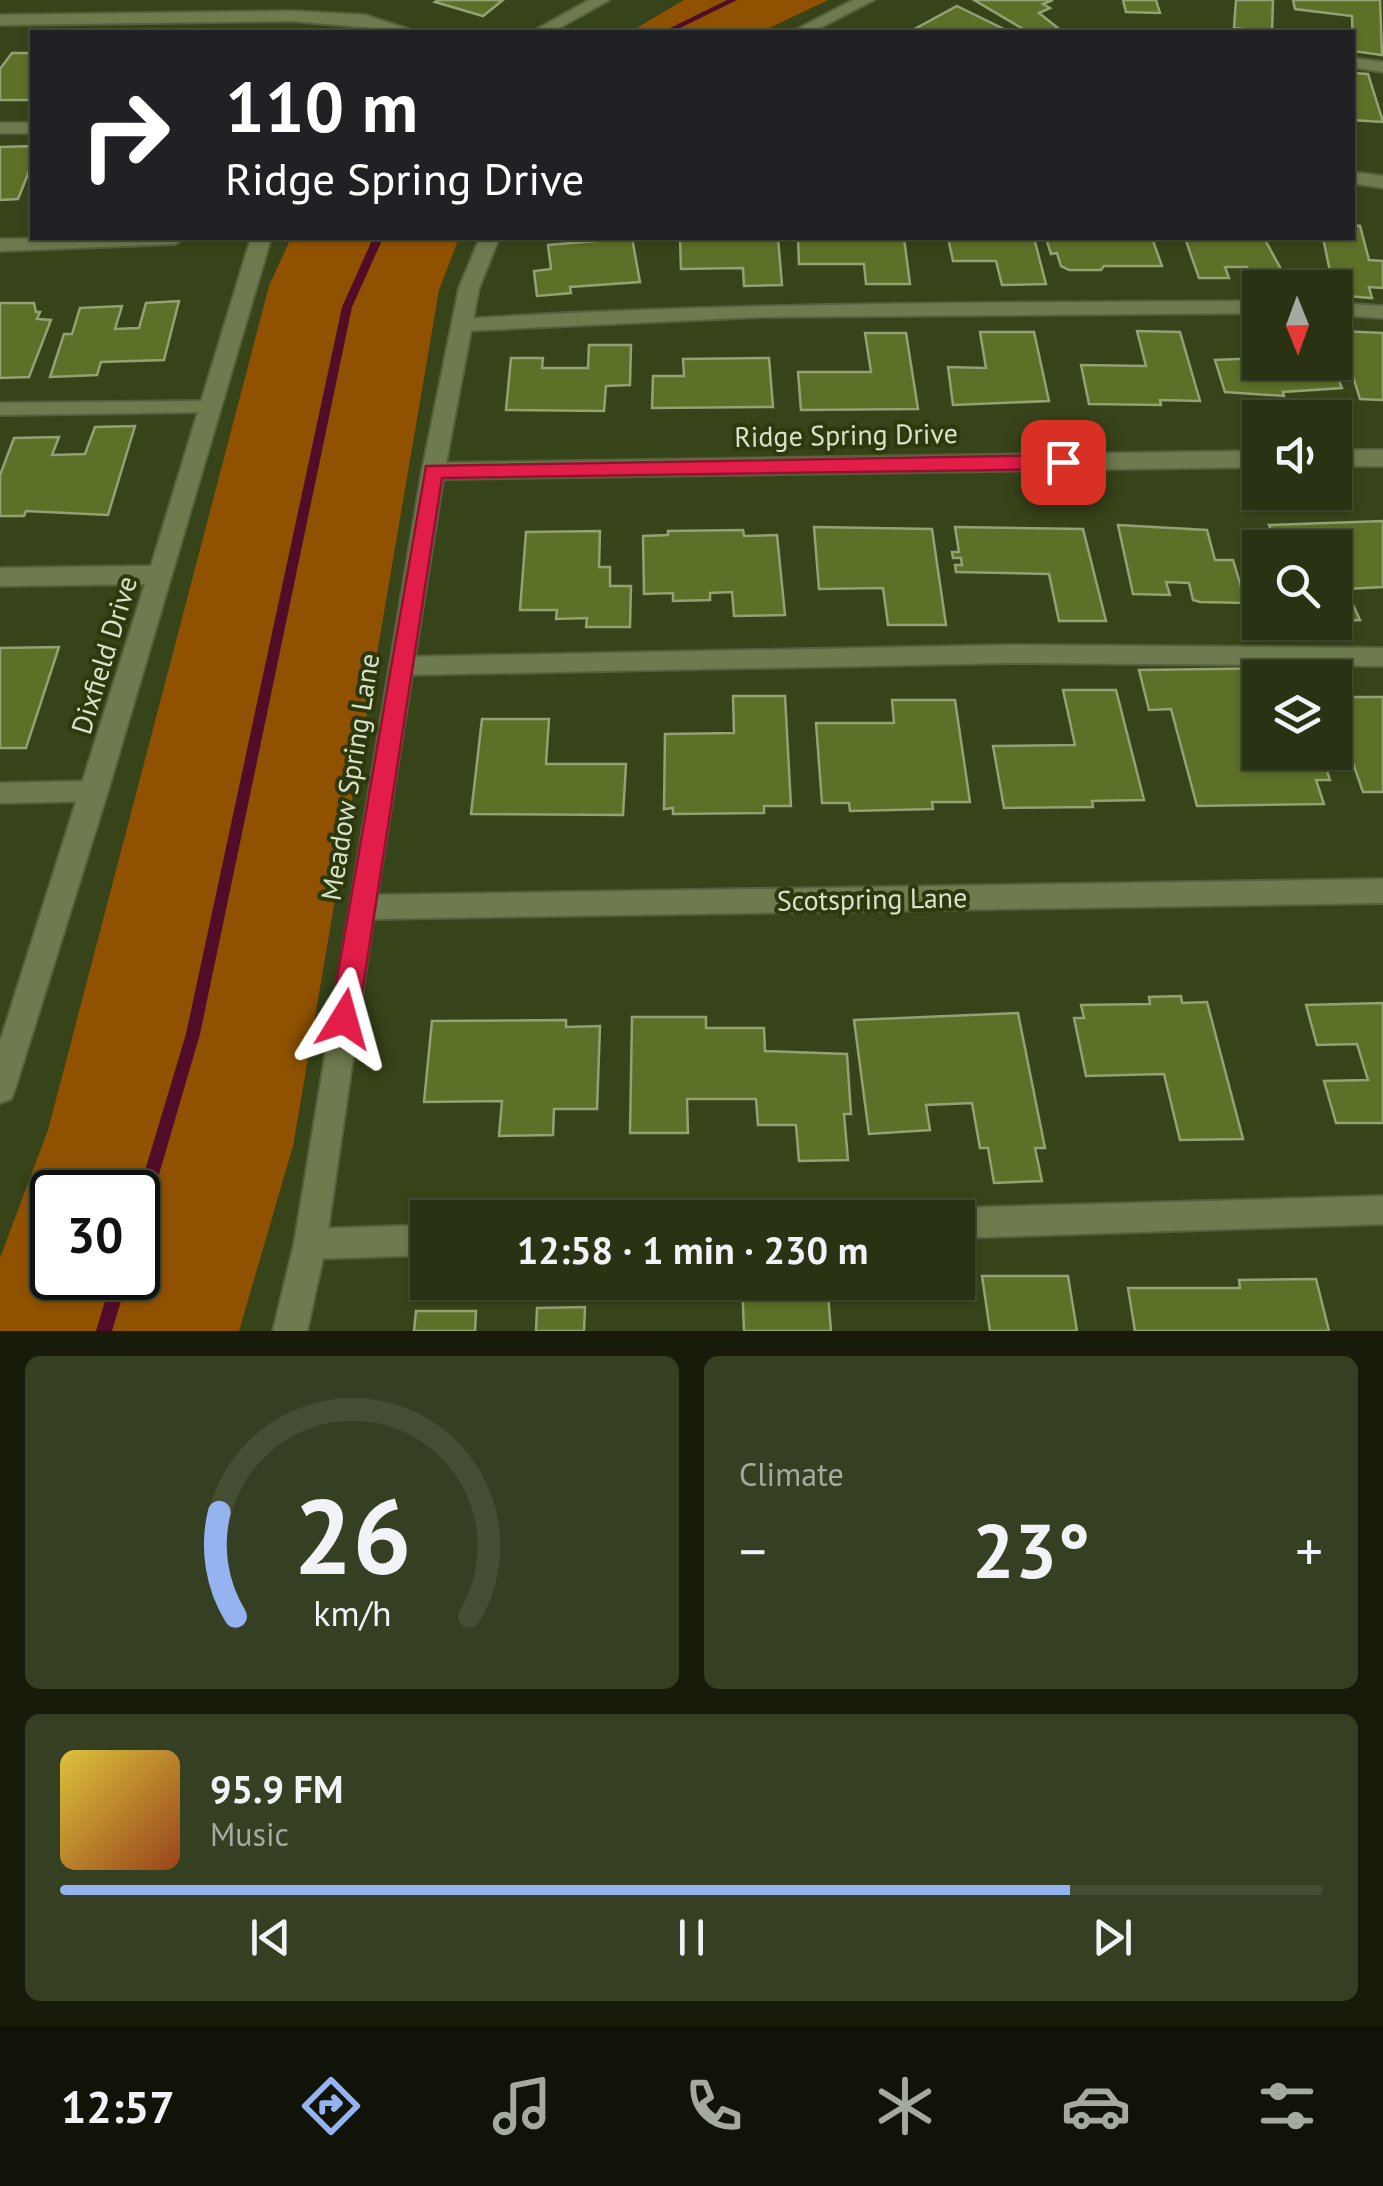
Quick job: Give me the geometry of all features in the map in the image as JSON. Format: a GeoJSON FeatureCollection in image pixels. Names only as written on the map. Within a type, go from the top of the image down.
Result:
{"type":"FeatureCollection","features":[{"type":"Feature","properties":{"kind":"street"},"geometry":{"type":"LineString","coordinates":[[544,30],[601,0]]}},
{"type":"Feature","properties":{"kind":"street"},"geometry":{"type":"LineString","coordinates":[[804,30],[866,0]]}},
{"type":"Feature","properties":{"kind":"street"},"geometry":{"type":"LineString","coordinates":[[0,20],[292,16],[365,20],[402,30]]}},
{"type":"Feature","properties":{"kind":"street"},"geometry":{"type":"LineString","coordinates":[[1355,177],[1383,182]]}},
{"type":"Feature","properties":{"kind":"street"},"geometry":{"type":"LineString","coordinates":[[0,245],[126,240]]}},
{"type":"Feature","properties":{"kind":"street","name":"Dixfield Drive"},"geometry":{"type":"LineString","coordinates":[[1,1084],[95,791],[207,407],[260,240]]}},
{"type":"Feature","properties":{"kind":"street","name":"Meadow Spring Lane"},"geometry":{"type":"LineString","coordinates":[[290,1331],[310,1244],[433,471],[469,288],[488,240]]}},
{"type":"Feature","properties":{"kind":"street"},"geometry":{"type":"LineString","coordinates":[[1352,458],[1383,458]]}},
{"type":"Feature","properties":{"kind":"street","name":"Ridge Spring Drive"},"geometry":{"type":"LineString","coordinates":[[433,471],[1242,459]]}},
{"type":"Feature","properties":{"kind":"street"},"geometry":{"type":"LineString","coordinates":[[0,577],[159,574]]}},
{"type":"Feature","properties":{"kind":"street","name":"Scotspring Lane"},"geometry":{"type":"LineString","coordinates":[[361,907],[1383,892]]}},
{"type":"Feature","properties":{"kind":"lane"},"geometry":{"type":"LineString","coordinates":[[1355,62],[1383,66]]}},
{"type":"Feature","properties":{"kind":"lane"},"geometry":{"type":"LineString","coordinates":[[0,128],[30,128]]}},
{"type":"Feature","properties":{"kind":"lane"},"geometry":{"type":"LineString","coordinates":[[462,325],[588,316],[784,311],[1242,307]]}},
{"type":"Feature","properties":{"kind":"lane"},"geometry":{"type":"LineString","coordinates":[[1352,311],[1383,312]]}},
{"type":"Feature","properties":{"kind":"lane"},"geometry":{"type":"LineString","coordinates":[[0,409],[207,407]]}},
{"type":"Feature","properties":{"kind":"lane"},"geometry":{"type":"LineString","coordinates":[[401,666],[1011,654],[1383,657]]}},
{"type":"Feature","properties":{"kind":"lane"},"geometry":{"type":"LineString","coordinates":[[0,793],[95,791]]}},
{"type":"Feature","properties":{"kind":"lane"},"geometry":{"type":"LineString","coordinates":[[975,1223],[1383,1210]]}},
{"type":"Feature","properties":{"kind":"lane"},"geometry":{"type":"LineString","coordinates":[[310,1244],[410,1241]]}},
{"type":"Feature","properties":{"kind":"shaded area"},"geometry":{"type":"Polygon","coordinates":[[[684,0],[828,0],[765,30],[633,30],[684,0]]]}},
{"type":"Feature","properties":{"kind":"shaded area"},"geometry":{"type":"Polygon","coordinates":[[[290,240],[458,240],[439,290],[293,1146],[239,1331],[0,1331],[0,1258],[30,1178],[30,1300],[160,1300],[160,1170],[33,1170],[48,1130],[269,286],[290,240]]]}},
{"type":"Feature","properties":{"kind":"building"},"geometry":{"type":"Polygon","coordinates":[[[503,0],[483,16],[435,2],[503,0]]]}},
{"type":"Feature","properties":{"kind":"building"},"geometry":{"type":"Polygon","coordinates":[[[974,0],[1053,0],[1043,4],[1050,8],[1039,13],[1058,28],[1020,30],[1023,29],[974,0]]]}},
{"type":"Feature","properties":{"kind":"building"},"geometry":{"type":"Polygon","coordinates":[[[1123,0],[1156,0],[1160,13],[1126,12],[1123,0]]]}},
{"type":"Feature","properties":{"kind":"building"},"geometry":{"type":"Polygon","coordinates":[[[1236,0],[1273,0],[1272,30],[1234,28],[1236,0]]]}},
{"type":"Feature","properties":{"kind":"building"},"geometry":{"type":"Polygon","coordinates":[[[1293,0],[1380,0],[1382,55],[1355,51],[1352,16],[1295,9],[1293,0]]]}},
{"type":"Feature","properties":{"kind":"building"},"geometry":{"type":"Polygon","coordinates":[[[957,6],[1006,30],[913,30],[957,6]]]}},
{"type":"Feature","properties":{"kind":"building"},"geometry":{"type":"Polygon","coordinates":[[[12,53],[30,53],[29,100],[0,100],[0,69],[12,53]]]}},
{"type":"Feature","properties":{"kind":"building"},"geometry":{"type":"Polygon","coordinates":[[[1355,73],[1368,74],[1383,122],[1355,120],[1355,73]]]}},
{"type":"Feature","properties":{"kind":"building"},"geometry":{"type":"Polygon","coordinates":[[[30,146],[30,169],[18,199],[0,200],[0,147],[30,146]]]}},
{"type":"Feature","properties":{"kind":"building"},"geometry":{"type":"Polygon","coordinates":[[[1355,225],[1360,226],[1369,260],[1383,261],[1383,288],[1369,287],[1372,298],[1352,296],[1352,270],[1330,270],[1323,240],[1355,240],[1355,225]]]}},
{"type":"Feature","properties":{"kind":"building"},"geometry":{"type":"Polygon","coordinates":[[[632,240],[640,282],[570,287],[571,293],[537,296],[534,271],[551,269],[548,245],[632,240]]]}},
{"type":"Feature","properties":{"kind":"building"},"geometry":{"type":"Polygon","coordinates":[[[680,240],[778,240],[782,285],[744,286],[743,268],[681,269],[680,240]]]}},
{"type":"Feature","properties":{"kind":"building"},"geometry":{"type":"Polygon","coordinates":[[[798,240],[904,240],[910,284],[866,284],[864,264],[799,264],[798,240]]]}},
{"type":"Feature","properties":{"kind":"building"},"geometry":{"type":"Polygon","coordinates":[[[948,240],[1035,240],[1046,284],[1002,285],[996,261],[953,261],[948,240]]]}},
{"type":"Feature","properties":{"kind":"building"},"geometry":{"type":"Polygon","coordinates":[[[1047,240],[1153,240],[1162,266],[1069,270],[1061,266],[1057,253],[1051,254],[1047,240]]]}},
{"type":"Feature","properties":{"kind":"building"},"geometry":{"type":"Polygon","coordinates":[[[1186,240],[1265,240],[1281,270],[1225,267],[1229,278],[1199,278],[1186,240]]]}},
{"type":"Feature","properties":{"kind":"building"},"geometry":{"type":"Polygon","coordinates":[[[179,301],[164,360],[101,362],[97,375],[50,377],[64,334],[72,334],[80,308],[122,306],[115,329],[139,328],[146,303],[179,301]]]}},
{"type":"Feature","properties":{"kind":"building"},"geometry":{"type":"Polygon","coordinates":[[[0,303],[34,303],[36,312],[40,312],[37,319],[51,320],[29,377],[0,378],[0,303]]]}},
{"type":"Feature","properties":{"kind":"building"},"geometry":{"type":"Polygon","coordinates":[[[1137,331],[1180,332],[1200,401],[1089,404],[1081,365],[1146,366],[1137,331]]]}},
{"type":"Feature","properties":{"kind":"building"},"geometry":{"type":"Polygon","coordinates":[[[980,332],[1034,332],[1049,401],[953,405],[948,367],[986,368],[980,332]]]}},
{"type":"Feature","properties":{"kind":"building"},"geometry":{"type":"Polygon","coordinates":[[[1352,332],[1383,333],[1383,400],[1360,399],[1352,373],[1352,332]]]}},
{"type":"Feature","properties":{"kind":"building"},"geometry":{"type":"Polygon","coordinates":[[[865,333],[906,333],[918,409],[801,410],[798,372],[871,372],[865,333]]]}},
{"type":"Feature","properties":{"kind":"building"},"geometry":{"type":"Polygon","coordinates":[[[589,345],[631,345],[630,385],[606,386],[604,411],[506,410],[511,358],[543,358],[542,368],[588,368],[589,345]]]}},
{"type":"Feature","properties":{"kind":"building"},"geometry":{"type":"Polygon","coordinates":[[[769,358],[773,407],[652,408],[653,376],[684,376],[683,359],[769,358]]]}},
{"type":"Feature","properties":{"kind":"building"},"geometry":{"type":"Polygon","coordinates":[[[1242,359],[1242,380],[1339,380],[1342,388],[1283,392],[1284,396],[1225,392],[1215,360],[1242,359]]]}},
{"type":"Feature","properties":{"kind":"building"},"geometry":{"type":"Polygon","coordinates":[[[135,426],[108,515],[26,511],[24,516],[0,516],[0,475],[14,438],[59,437],[52,455],[85,454],[95,427],[135,426]]]}},
{"type":"Feature","properties":{"kind":"building"},"geometry":{"type":"Polygon","coordinates":[[[1383,521],[1383,587],[1352,589],[1352,530],[1271,530],[1269,525],[1383,521]]]}},
{"type":"Feature","properties":{"kind":"building"},"geometry":{"type":"Polygon","coordinates":[[[1118,525],[1207,530],[1215,560],[1233,560],[1242,603],[1193,600],[1189,583],[1166,582],[1170,595],[1133,594],[1118,525]]]}},
{"type":"Feature","properties":{"kind":"building"},"geometry":{"type":"Polygon","coordinates":[[[814,527],[932,529],[946,625],[888,625],[883,588],[819,589],[814,527]]]}},
{"type":"Feature","properties":{"kind":"building"},"geometry":{"type":"Polygon","coordinates":[[[955,527],[1083,529],[1106,621],[1059,621],[1049,574],[956,572],[955,565],[962,565],[961,558],[953,558],[952,552],[959,552],[955,527]]]}},
{"type":"Feature","properties":{"kind":"building"},"geometry":{"type":"Polygon","coordinates":[[[743,530],[744,536],[777,535],[785,615],[734,616],[732,592],[710,593],[710,600],[673,601],[673,593],[644,594],[643,536],[668,535],[668,531],[743,530]]]}},
{"type":"Feature","properties":{"kind":"building"},"geometry":{"type":"Polygon","coordinates":[[[600,531],[599,567],[610,567],[610,586],[631,586],[630,627],[586,627],[587,618],[556,619],[557,610],[520,610],[526,532],[600,531]]]}},
{"type":"Feature","properties":{"kind":"building"},"geometry":{"type":"Polygon","coordinates":[[[1352,602],[1360,620],[1352,620],[1352,602]]]}},
{"type":"Feature","properties":{"kind":"building"},"geometry":{"type":"Polygon","coordinates":[[[59,647],[26,748],[0,748],[0,648],[59,647]]]}},
{"type":"Feature","properties":{"kind":"building"},"geometry":{"type":"Polygon","coordinates":[[[1242,669],[1242,770],[1327,770],[1330,780],[1316,780],[1324,804],[1197,806],[1171,709],[1149,710],[1139,670],[1242,669]]]}},
{"type":"Feature","properties":{"kind":"building"},"geometry":{"type":"Polygon","coordinates":[[[1063,690],[1116,690],[1144,800],[1092,801],[1093,807],[1004,808],[993,746],[1075,745],[1063,690]]]}},
{"type":"Feature","properties":{"kind":"building"},"geometry":{"type":"Polygon","coordinates":[[[733,696],[785,696],[791,806],[764,806],[764,813],[673,814],[673,808],[664,809],[665,734],[734,733],[733,696]]]}},
{"type":"Feature","properties":{"kind":"building"},"geometry":{"type":"Polygon","coordinates":[[[1352,697],[1383,697],[1383,792],[1363,792],[1352,760],[1352,697]]]}},
{"type":"Feature","properties":{"kind":"building"},"geometry":{"type":"Polygon","coordinates":[[[892,700],[955,700],[970,802],[932,802],[933,809],[850,811],[849,803],[822,803],[816,723],[894,723],[892,700]]]}},
{"type":"Feature","properties":{"kind":"building"},"geometry":{"type":"Polygon","coordinates":[[[482,719],[549,719],[546,764],[626,764],[623,815],[471,814],[482,719]]]}},
{"type":"Feature","properties":{"kind":"building"},"geometry":{"type":"Polygon","coordinates":[[[1181,996],[1182,1003],[1207,1002],[1243,1139],[1180,1140],[1164,1074],[1086,1076],[1074,1018],[1084,1018],[1081,1005],[1150,1004],[1149,997],[1181,996]]]}},
{"type":"Feature","properties":{"kind":"building"},"geometry":{"type":"Polygon","coordinates":[[[1383,1003],[1383,1123],[1336,1123],[1324,1081],[1368,1080],[1357,1044],[1317,1045],[1306,1005],[1383,1003]]]}},
{"type":"Feature","properties":{"kind":"building"},"geometry":{"type":"Polygon","coordinates":[[[1018,1013],[1045,1148],[1035,1148],[1042,1181],[994,1183],[988,1148],[980,1148],[972,1103],[926,1105],[930,1130],[869,1134],[854,1020],[1018,1013]]]}},
{"type":"Feature","properties":{"kind":"building"},"geometry":{"type":"Polygon","coordinates":[[[632,1017],[706,1017],[706,1028],[764,1028],[765,1051],[847,1054],[851,1114],[844,1114],[848,1160],[799,1161],[796,1125],[758,1125],[756,1099],[687,1099],[688,1133],[630,1133],[632,1017]]]}},
{"type":"Feature","properties":{"kind":"building"},"geometry":{"type":"Polygon","coordinates":[[[566,1020],[566,1027],[600,1026],[597,1109],[554,1109],[553,1135],[499,1136],[502,1101],[424,1102],[432,1021],[566,1020]]]}},
{"type":"Feature","properties":{"kind":"building"},"geometry":{"type":"Polygon","coordinates":[[[982,1276],[1068,1276],[1077,1331],[990,1331],[982,1276]]]}},
{"type":"Feature","properties":{"kind":"building"},"geometry":{"type":"Polygon","coordinates":[[[1316,1279],[1329,1331],[1135,1331],[1128,1288],[1240,1288],[1239,1280],[1316,1279]]]}},
{"type":"Feature","properties":{"kind":"building"},"geometry":{"type":"Polygon","coordinates":[[[743,1300],[828,1300],[831,1331],[744,1331],[743,1300]]]}},
{"type":"Feature","properties":{"kind":"building"},"geometry":{"type":"Polygon","coordinates":[[[585,1307],[584,1331],[536,1331],[537,1308],[585,1307]]]}},
{"type":"Feature","properties":{"kind":"building"},"geometry":{"type":"Polygon","coordinates":[[[416,1311],[476,1311],[475,1331],[414,1331],[416,1311]]]}},
{"type":"Feature","properties":{"kind":"waterway"},"geometry":{"type":"LineString","coordinates":[[670,30],[733,0]]}},
{"type":"Feature","properties":{"kind":"waterway"},"geometry":{"type":"LineString","coordinates":[[153,1170],[193,1034],[347,307],[377,240]]}},
{"type":"Feature","properties":{"kind":"waterway"},"geometry":{"type":"LineString","coordinates":[[104,1331],[113,1300]]}},
{"type":"Feature","properties":{"kind":"route"},"geometry":{"type":"LineString","coordinates":[[344,1019],[433,471],[1063,462]]}}]}
